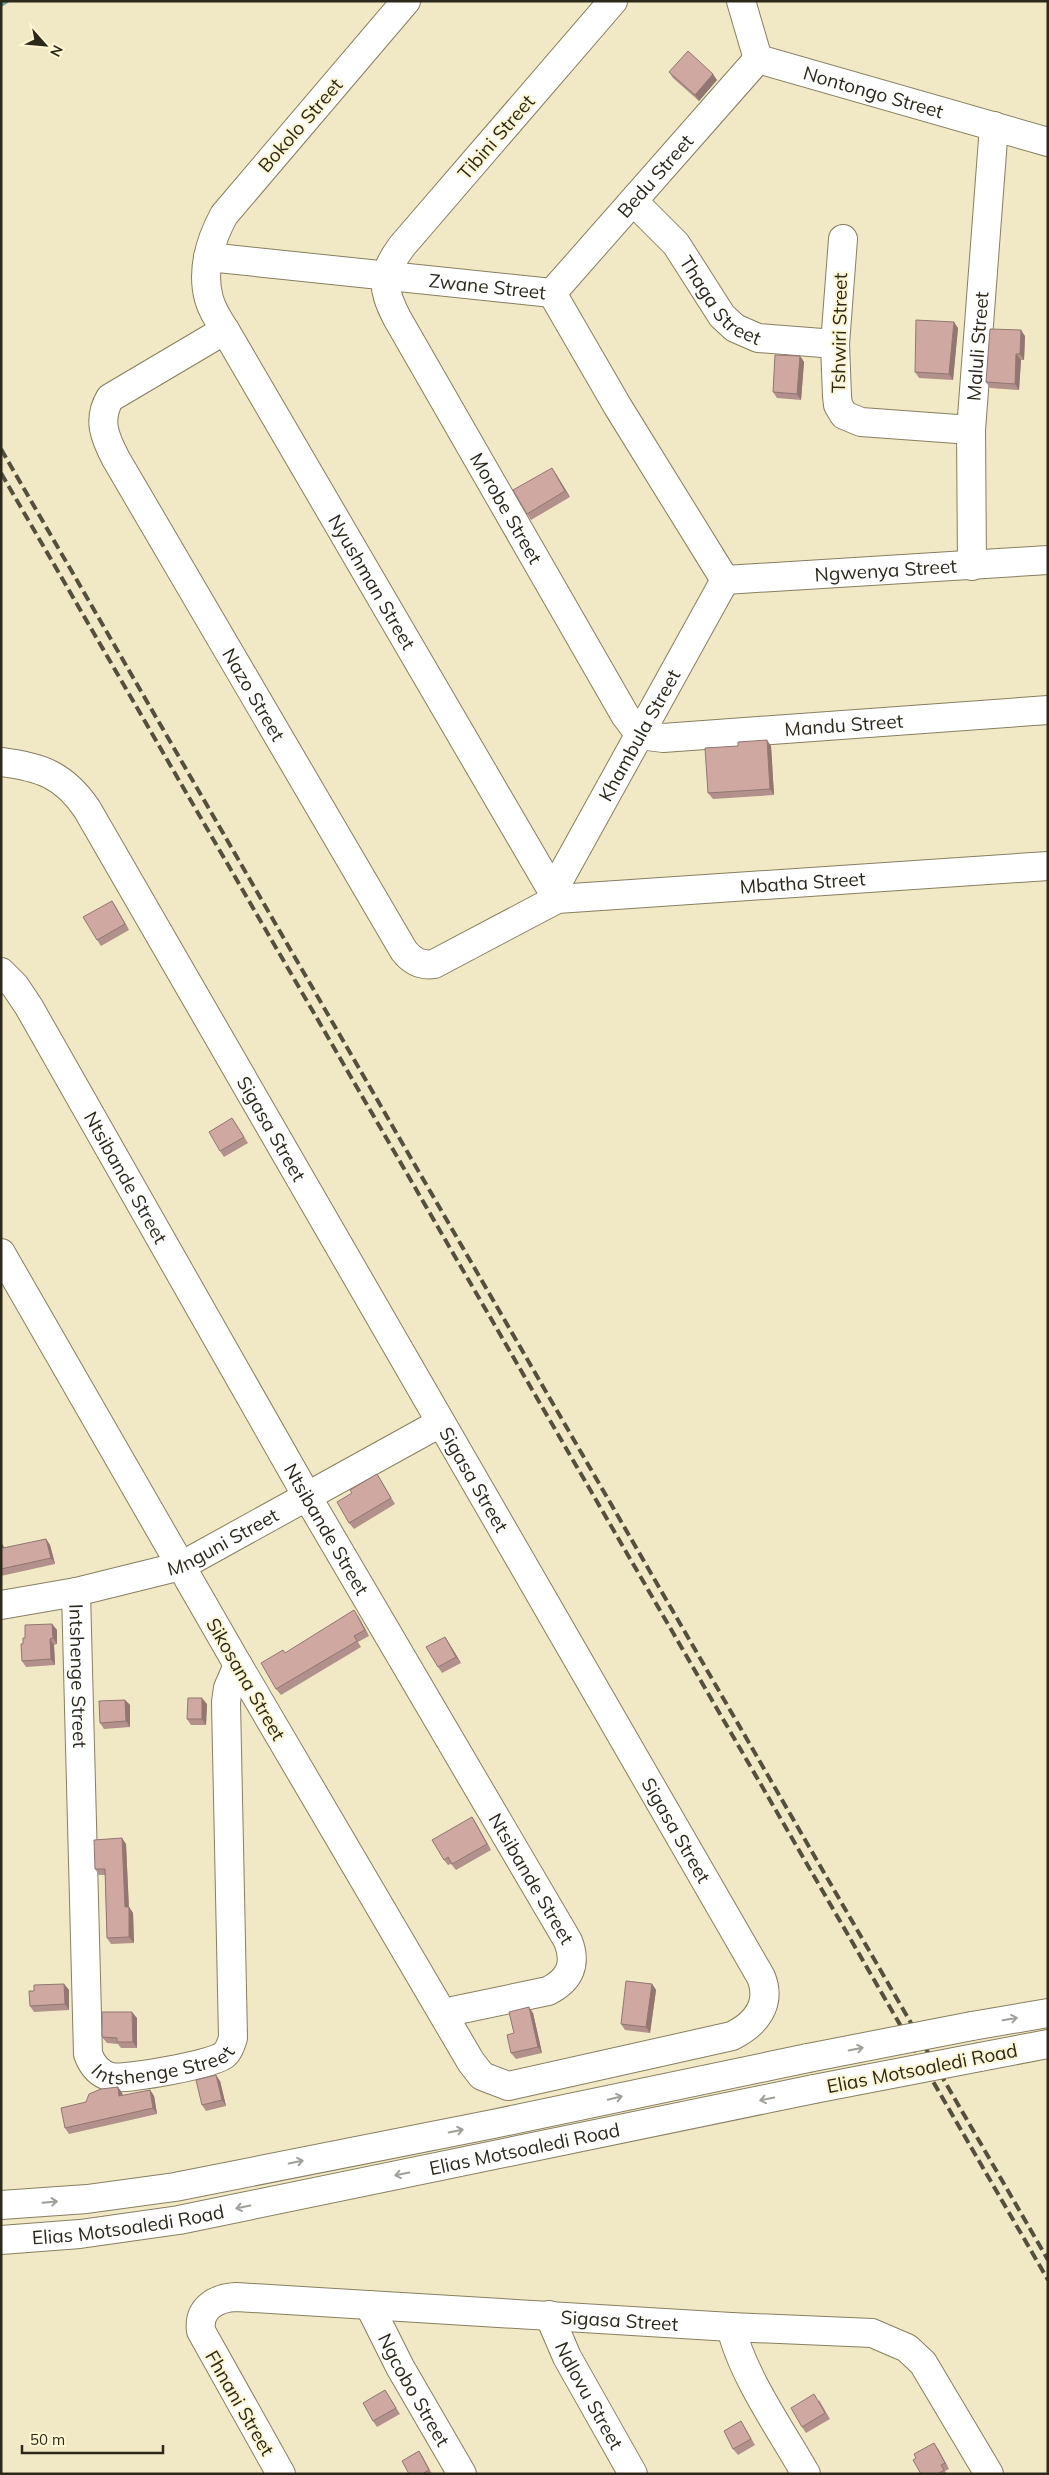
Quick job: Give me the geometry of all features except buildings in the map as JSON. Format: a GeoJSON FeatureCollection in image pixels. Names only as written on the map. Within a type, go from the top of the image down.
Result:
{"type":"FeatureCollection","features":[{"type":"Feature","properties":{"kind":"street","name":"Bokolo Street"},"geometry":{"type":"LineString","coordinates":[[208,257],[213,236],[224,215],[406,1]]}},
{"type":"Feature","properties":{"kind":"street","name":"Tibini Street"},"geometry":{"type":"LineString","coordinates":[[384,277],[388,266],[402,246],[613,1]]}},
{"type":"Feature","properties":{"kind":"street"},"geometry":{"type":"LineString","coordinates":[[741,1],[758,59]]}},
{"type":"Feature","properties":{"kind":"street","name":"Nontongo Street"},"geometry":{"type":"LineString","coordinates":[[758,59],[1048,142]]}},
{"type":"Feature","properties":{"kind":"street","name":"Bedu Street"},"geometry":{"type":"LineString","coordinates":[[552,293],[758,59]]}},
{"type":"Feature","properties":{"kind":"street","name":"Maluli Street"},"geometry":{"type":"LineString","coordinates":[[972,566],[971,430],[994,126]]}},
{"type":"Feature","properties":{"kind":"street","name":"Thaga Street"},"geometry":{"type":"LineString","coordinates":[[633,201],[676,244],[722,316],[735,328],[758,338],[836,344]]}},
{"type":"Feature","properties":{"kind":"street","name":"Tshwiri Street"},"geometry":{"type":"LineString","coordinates":[[843,240],[836,344],[838,405],[844,415],[857,422],[971,430]]}},
{"type":"Feature","properties":{"kind":"street","name":"Zwane Street"},"geometry":{"type":"LineString","coordinates":[[208,257],[384,277],[552,293],[618,407],[725,580]]}},
{"type":"Feature","properties":{"kind":"street","name":"Nyushman Street"},"geometry":{"type":"LineString","coordinates":[[208,257],[206,284],[209,301],[555,895]]}},
{"type":"Feature","properties":{"kind":"street","name":"Morobe Street"},"geometry":{"type":"LineString","coordinates":[[384,277],[386,290],[395,313],[624,715],[640,735]]}},
{"type":"Feature","properties":{"kind":"street","name":"Nazo Street"},"geometry":{"type":"LineString","coordinates":[[225,330],[110,398],[103,411],[102,420],[105,435],[121,468],[409,956],[423,964],[434,964],[555,895]]}},
{"type":"Feature","properties":{"kind":"street","name":"Ngwenya Street"},"geometry":{"type":"LineString","coordinates":[[725,580],[1048,560]]}},
{"type":"Feature","properties":{"kind":"street","name":"Khambula Street"},"geometry":{"type":"LineString","coordinates":[[555,895],[725,580]]}},
{"type":"Feature","properties":{"kind":"street","name":"Mandu Street"},"geometry":{"type":"LineString","coordinates":[[640,735],[663,738],[1048,710]]}},
{"type":"Feature","properties":{"kind":"street","name":"Sigasa Street"},"geometry":{"type":"LineString","coordinates":[[1,762],[24,765],[50,773],[76,792],[765,1987],[764,2005],[759,2014],[744,2030],[732,2036],[508,2086]]}},
{"type":"Feature","properties":{"kind":"street","name":"Mbatha Street"},"geometry":{"type":"LineString","coordinates":[[555,895],[1048,866]]}},
{"type":"Feature","properties":{"kind":"street","name":"Ntsibande Street"},"geometry":{"type":"LineString","coordinates":[[1,972],[15,986],[29,1007],[308,1498],[572,1950],[573,1960],[570,1974],[561,1984],[548,1991],[443,2013]]}},
{"type":"Feature","properties":{"kind":"street","name":"Sikosana Street"},"geometry":{"type":"LineString","coordinates":[[1,1253],[238,1665],[476,2070],[489,2080],[508,2086]]}},
{"type":"Feature","properties":{"kind":"street","name":"Mnguni Street"},"geometry":{"type":"LineString","coordinates":[[1,1605],[76,1592],[181,1566],[308,1498],[440,1423]]}},
{"type":"Feature","properties":{"kind":"street","name":"Intshenge Street"},"geometry":{"type":"LineString","coordinates":[[76,1592],[88,2054],[92,2064],[111,2077],[178,2068],[218,2059],[224,2055],[233,2038],[226,1702],[228,1688],[238,1665]]}},
{"type":"Feature","properties":{"kind":"street","name":"Elias Motsoaledi Road"},"geometry":{"type":"LineString","coordinates":[[1,2205],[87,2199],[175,2187],[493,2124],[808,2058],[1048,2013]]}},
{"type":"Feature","properties":{"kind":"street","name":"Elias Motsoaledi Road"},"geometry":{"type":"LineString","coordinates":[[1,2240],[80,2234],[179,2220],[814,2089],[1048,2044]]}},
{"type":"Feature","properties":{"kind":"street","name":"Sigasa Street"},"geometry":{"type":"LineString","coordinates":[[201,2331],[200,2322],[204,2312],[214,2301],[225,2297],[549,2315],[731,2328],[872,2333],[907,2348],[924,2363],[988,2474]]}},
{"type":"Feature","properties":{"kind":"street","name":"Ngcobo Street"},"geometry":{"type":"LineString","coordinates":[[369,2305],[400,2367],[462,2474]]}},
{"type":"Feature","properties":{"kind":"street","name":"Ndlovu Street"},"geometry":{"type":"LineString","coordinates":[[549,2315],[567,2357],[633,2474]]}},
{"type":"Feature","properties":{"kind":"street"},"geometry":{"type":"LineString","coordinates":[[731,2328],[734,2340],[749,2374],[806,2474]]}},
{"type":"Feature","properties":{"kind":"street","name":"Fhnani Street"},"geometry":{"type":"LineString","coordinates":[[201,2331],[281,2474]]}},
{"type":"Feature","properties":{"kind":"waterway"},"geometry":{"type":"LineString","coordinates":[[1,4],[6,1]]}},
{"type":"Feature","properties":{"kind":"railway"},"geometry":{"type":"LineString","coordinates":[[1,449],[1048,2260]]}},
{"type":"Feature","properties":{"kind":"railway"},"geometry":{"type":"LineString","coordinates":[[1,473],[1048,2280]]}}]}
